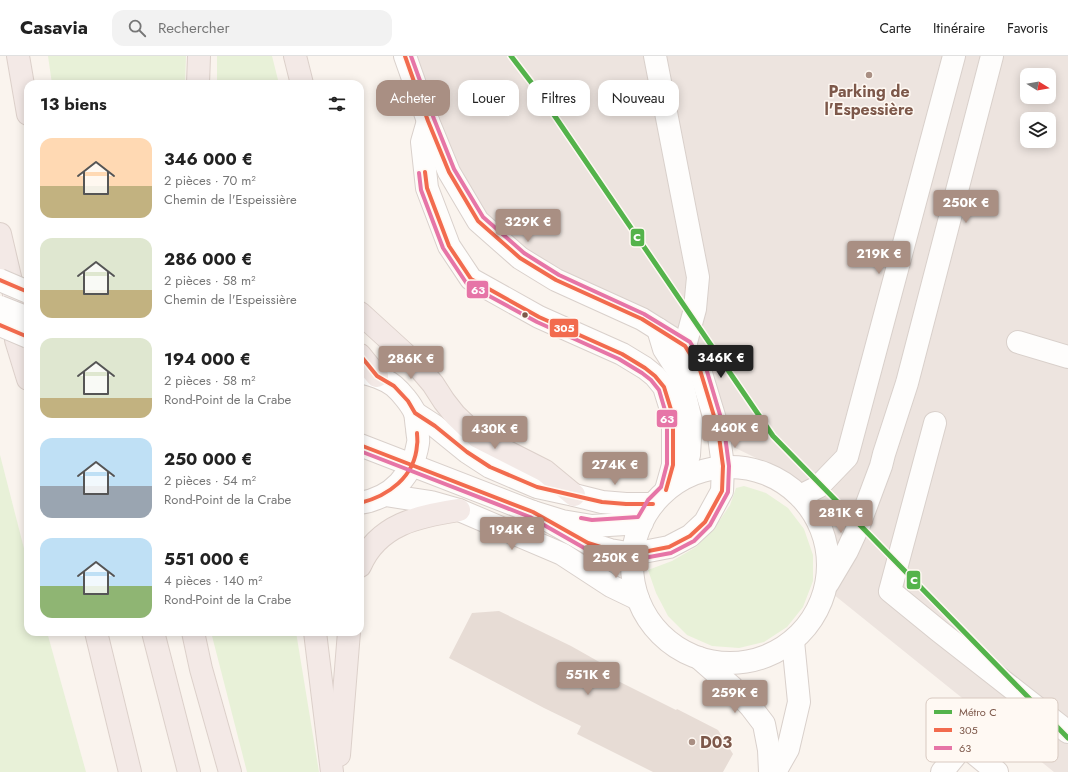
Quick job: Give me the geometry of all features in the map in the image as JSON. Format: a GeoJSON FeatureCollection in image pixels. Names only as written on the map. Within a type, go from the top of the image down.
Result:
{"type":"FeatureCollection","features":[{"type":"Feature","properties":{"kind":"highway"},"geometry":{"type":"LineString","coordinates":[[18,56],[24,91]]}},
{"type":"Feature","properties":{"kind":"highway"},"geometry":{"type":"LineString","coordinates":[[198,80],[199,56]]}},
{"type":"Feature","properties":{"kind":"highway"},"geometry":{"type":"LineString","coordinates":[[295,56],[301,80]]}},
{"type":"Feature","properties":{"kind":"highway"},"geometry":{"type":"LineString","coordinates":[[0,234],[24,337]]}},
{"type":"Feature","properties":{"kind":"highway"},"geometry":{"type":"LineString","coordinates":[[0,289],[24,366]]}},
{"type":"Feature","properties":{"kind":"highway"},"geometry":{"type":"LineString","coordinates":[[364,317],[416,364],[433,384],[444,401],[478,437],[546,471],[574,495]]}},
{"type":"Feature","properties":{"kind":"highway"},"geometry":{"type":"LineString","coordinates":[[364,363],[369,374]]}},
{"type":"Feature","properties":{"kind":"highway"},"geometry":{"type":"LineString","coordinates":[[364,559],[377,542],[388,532],[402,523],[432,514],[460,510]]}},
{"type":"Feature","properties":{"kind":"highway"},"geometry":{"type":"LineString","coordinates":[[97,636],[130,772]]}},
{"type":"Feature","properties":{"kind":"highway"},"geometry":{"type":"LineString","coordinates":[[154,636],[189,772]]}},
{"type":"Feature","properties":{"kind":"highway"},"geometry":{"type":"LineString","coordinates":[[194,636],[201,669],[230,772]]}},
{"type":"Feature","properties":{"kind":"highway"},"geometry":{"type":"LineString","coordinates":[[315,636],[332,772]]}},
{"type":"Feature","properties":{"kind":"highway"},"geometry":{"type":"LineString","coordinates":[[338,772],[349,636]]}},
{"type":"Feature","properties":{"kind":"street"},"geometry":{"type":"LineString","coordinates":[[405,56],[428,121],[449,172],[478,221],[520,258],[532,266],[556,280],[642,319],[685,346],[700,370],[718,430],[723,466],[722,491],[705,522],[690,536],[669,547],[633,554],[610,550],[588,543],[533,512]]}},
{"type":"Feature","properties":{"kind":"street"},"geometry":{"type":"LineString","coordinates":[[654,56],[698,277],[695,309],[685,346]]}},
{"type":"Feature","properties":{"kind":"street"},"geometry":{"type":"LineString","coordinates":[[800,496],[818,487],[848,457],[954,56]]}},
{"type":"Feature","properties":{"kind":"street"},"geometry":{"type":"LineString","coordinates":[[658,329],[664,349],[680,374],[691,420],[689,455],[667,491],[642,523],[636,538],[632,569],[638,599],[648,619],[662,636],[679,649],[699,658],[715,662],[748,662],[779,650],[793,641],[806,628],[818,609],[826,588],[847,551],[859,525],[881,466],[907,383],[992,56]]}},
{"type":"Feature","properties":{"kind":"street"},"geometry":{"type":"LineString","coordinates":[[428,121],[422,142],[427,188],[449,246],[471,279],[538,317],[622,354],[645,368],[655,376],[664,387],[673,416],[673,465],[667,491]]}},
{"type":"Feature","properties":{"kind":"street"},"geometry":{"type":"LineString","coordinates":[[0,280],[24,290]]}},
{"type":"Feature","properties":{"kind":"street"},"geometry":{"type":"LineString","coordinates":[[0,306],[24,316]]}},
{"type":"Feature","properties":{"kind":"street"},"geometry":{"type":"LineString","coordinates":[[0,325],[24,335]]}},
{"type":"Feature","properties":{"kind":"street"},"geometry":{"type":"LineString","coordinates":[[1018,342],[1068,357]]}},
{"type":"Feature","properties":{"kind":"street"},"geometry":{"type":"LineString","coordinates":[[364,502],[385,495],[401,482],[413,464],[418,442],[415,414],[408,401],[394,386],[369,374]]}},
{"type":"Feature","properties":{"kind":"street"},"geometry":{"type":"LineString","coordinates":[[415,414],[435,426],[467,452],[490,467],[537,487],[602,502],[626,504],[667,491],[695,473],[709,468],[737,466],[765,472],[790,486],[813,511],[822,529],[828,548],[829,568],[826,588]]}},
{"type":"Feature","properties":{"kind":"street"},"geometry":{"type":"LineString","coordinates":[[934,422],[890,591],[1025,698]]}},
{"type":"Feature","properties":{"kind":"street"},"geometry":{"type":"LineString","coordinates":[[364,446],[413,464],[533,512],[562,521],[592,526],[642,523]]}},
{"type":"Feature","properties":{"kind":"street"},"geometry":{"type":"LineString","coordinates":[[385,495],[431,502],[460,510],[562,554],[610,586],[638,599]]}},
{"type":"Feature","properties":{"kind":"street"},"geometry":{"type":"LineString","coordinates":[[775,772],[788,749],[799,702],[793,641]]}},
{"type":"Feature","properties":{"kind":"street"},"geometry":{"type":"LineString","coordinates":[[699,658],[732,687],[751,707],[764,724],[769,750],[770,772]]}},
{"type":"Feature","properties":{"kind":"street"},"geometry":{"type":"LineString","coordinates":[[1058,724],[1068,732]]}},
{"type":"Feature","properties":{"kind":"street"},"geometry":{"type":"LineString","coordinates":[[942,772],[950,762]]}},
{"type":"Feature","properties":{"kind":"street"},"geometry":{"type":"LineString","coordinates":[[985,762],[997,772]]}},
{"type":"Feature","properties":{"kind":"shaded area"},"geometry":{"type":"Polygon","coordinates":[[[405,56],[1068,56],[1068,772],[1054,772],[1042,762],[1058,762],[1058,698],[962,698],[833,594],[837,549],[811,492],[771,465],[729,445],[658,329],[478,221],[432,116],[450,116],[450,80],[416,80],[405,56]]]}},
{"type":"Feature","properties":{"kind":"green space"},"geometry":{"type":"Polygon","coordinates":[[[48,56],[186,56],[185,80],[51,80],[48,56]]]}},
{"type":"Feature","properties":{"kind":"green space"},"geometry":{"type":"Polygon","coordinates":[[[217,56],[272,56],[278,80],[217,80],[217,56]]]}},
{"type":"Feature","properties":{"kind":"green space"},"geometry":{"type":"Polygon","coordinates":[[[0,455],[24,548],[24,636],[48,636],[86,772],[0,772],[0,455]]]}},
{"type":"Feature","properties":{"kind":"green space"},"geometry":{"type":"Polygon","coordinates":[[[744,486],[766,493],[788,508],[804,529],[813,555],[813,581],[803,607],[787,627],[764,642],[739,648],[712,646],[687,635],[668,616],[656,593],[648,570],[672,561],[696,547],[713,530],[730,505],[736,488],[744,486]]]}},
{"type":"Feature","properties":{"kind":"green space"},"geometry":{"type":"Polygon","coordinates":[[[212,636],[297,636],[319,772],[247,772],[212,636]]]}},
{"type":"Feature","properties":{"kind":"building"},"geometry":{"type":"Polygon","coordinates":[[[499,611],[571,646],[610,668],[606,675],[718,730],[733,754],[723,772],[653,772],[577,734],[581,726],[449,658],[472,613],[499,611]]]}},
{"type":"Feature","properties":{"kind":"metro line","name":"C"},"geometry":{"type":"LineString","coordinates":[[511,56],[537,90],[773,436],[1029,698]]}},
{"type":"Feature","properties":{"kind":"metro line","name":"C"},"geometry":{"type":"LineString","coordinates":[[1058,728],[1068,738]]}},
{"type":"Feature","properties":{"kind":"transit line","name":"305"},"geometry":{"type":"LineString","coordinates":[[364,447],[533,512],[588,543],[610,550],[633,554],[669,547],[690,536],[705,522],[722,491],[723,466],[718,429],[700,370],[685,346],[642,319],[556,280],[520,258],[478,221],[449,172],[428,121],[405,56]]}},
{"type":"Feature","properties":{"kind":"transit line","name":"63"},"geometry":{"type":"LineString","coordinates":[[364,453],[530,517],[586,549],[609,556],[633,560],[671,553],[694,541],[710,525],[728,492],[729,466],[724,428],[706,368],[690,342],[644,314],[559,275],[524,253],[483,217],[454,169],[411,56]]}},
{"type":"Feature","properties":{"kind":"transit line","name":"305"},"geometry":{"type":"LineString","coordinates":[[425,172],[427,188],[449,246],[471,279],[539,317],[622,354],[645,368],[655,376],[664,387],[673,416],[673,465],[666,490]]}},
{"type":"Feature","properties":{"kind":"transit line","name":"63"},"geometry":{"type":"LineString","coordinates":[[419,173],[421,190],[443,248],[467,284],[537,322],[619,359],[642,373],[651,380],[659,390],[667,417],[667,464],[661,487],[648,500],[638,517],[592,520],[581,518]]}},
{"type":"Feature","properties":{"kind":"transit line","name":"305"},"geometry":{"type":"LineString","coordinates":[[0,280],[24,290]]}},
{"type":"Feature","properties":{"kind":"transit line","name":"305"},"geometry":{"type":"LineString","coordinates":[[0,325],[24,335]]}},
{"type":"Feature","properties":{"kind":"transit line","name":"305"},"geometry":{"type":"LineString","coordinates":[[364,360],[377,376],[394,386],[408,401],[415,413],[435,426],[467,452],[490,467],[537,487],[602,502],[653,504]]}},
{"type":"Feature","properties":{"kind":"transit line","name":"305"},"geometry":{"type":"LineString","coordinates":[[364,502],[390,490],[405,476],[411,467],[415,456],[417,433]]}},
{"type":"Feature","properties":{"kind":"place","name":"Parking de l'Espessière"},"geometry":{"type":"Point","coordinates":[869,75]}},
{"type":"Feature","properties":{"kind":"place","name":"D03"},"geometry":{"type":"Point","coordinates":[692,742]}}]}
